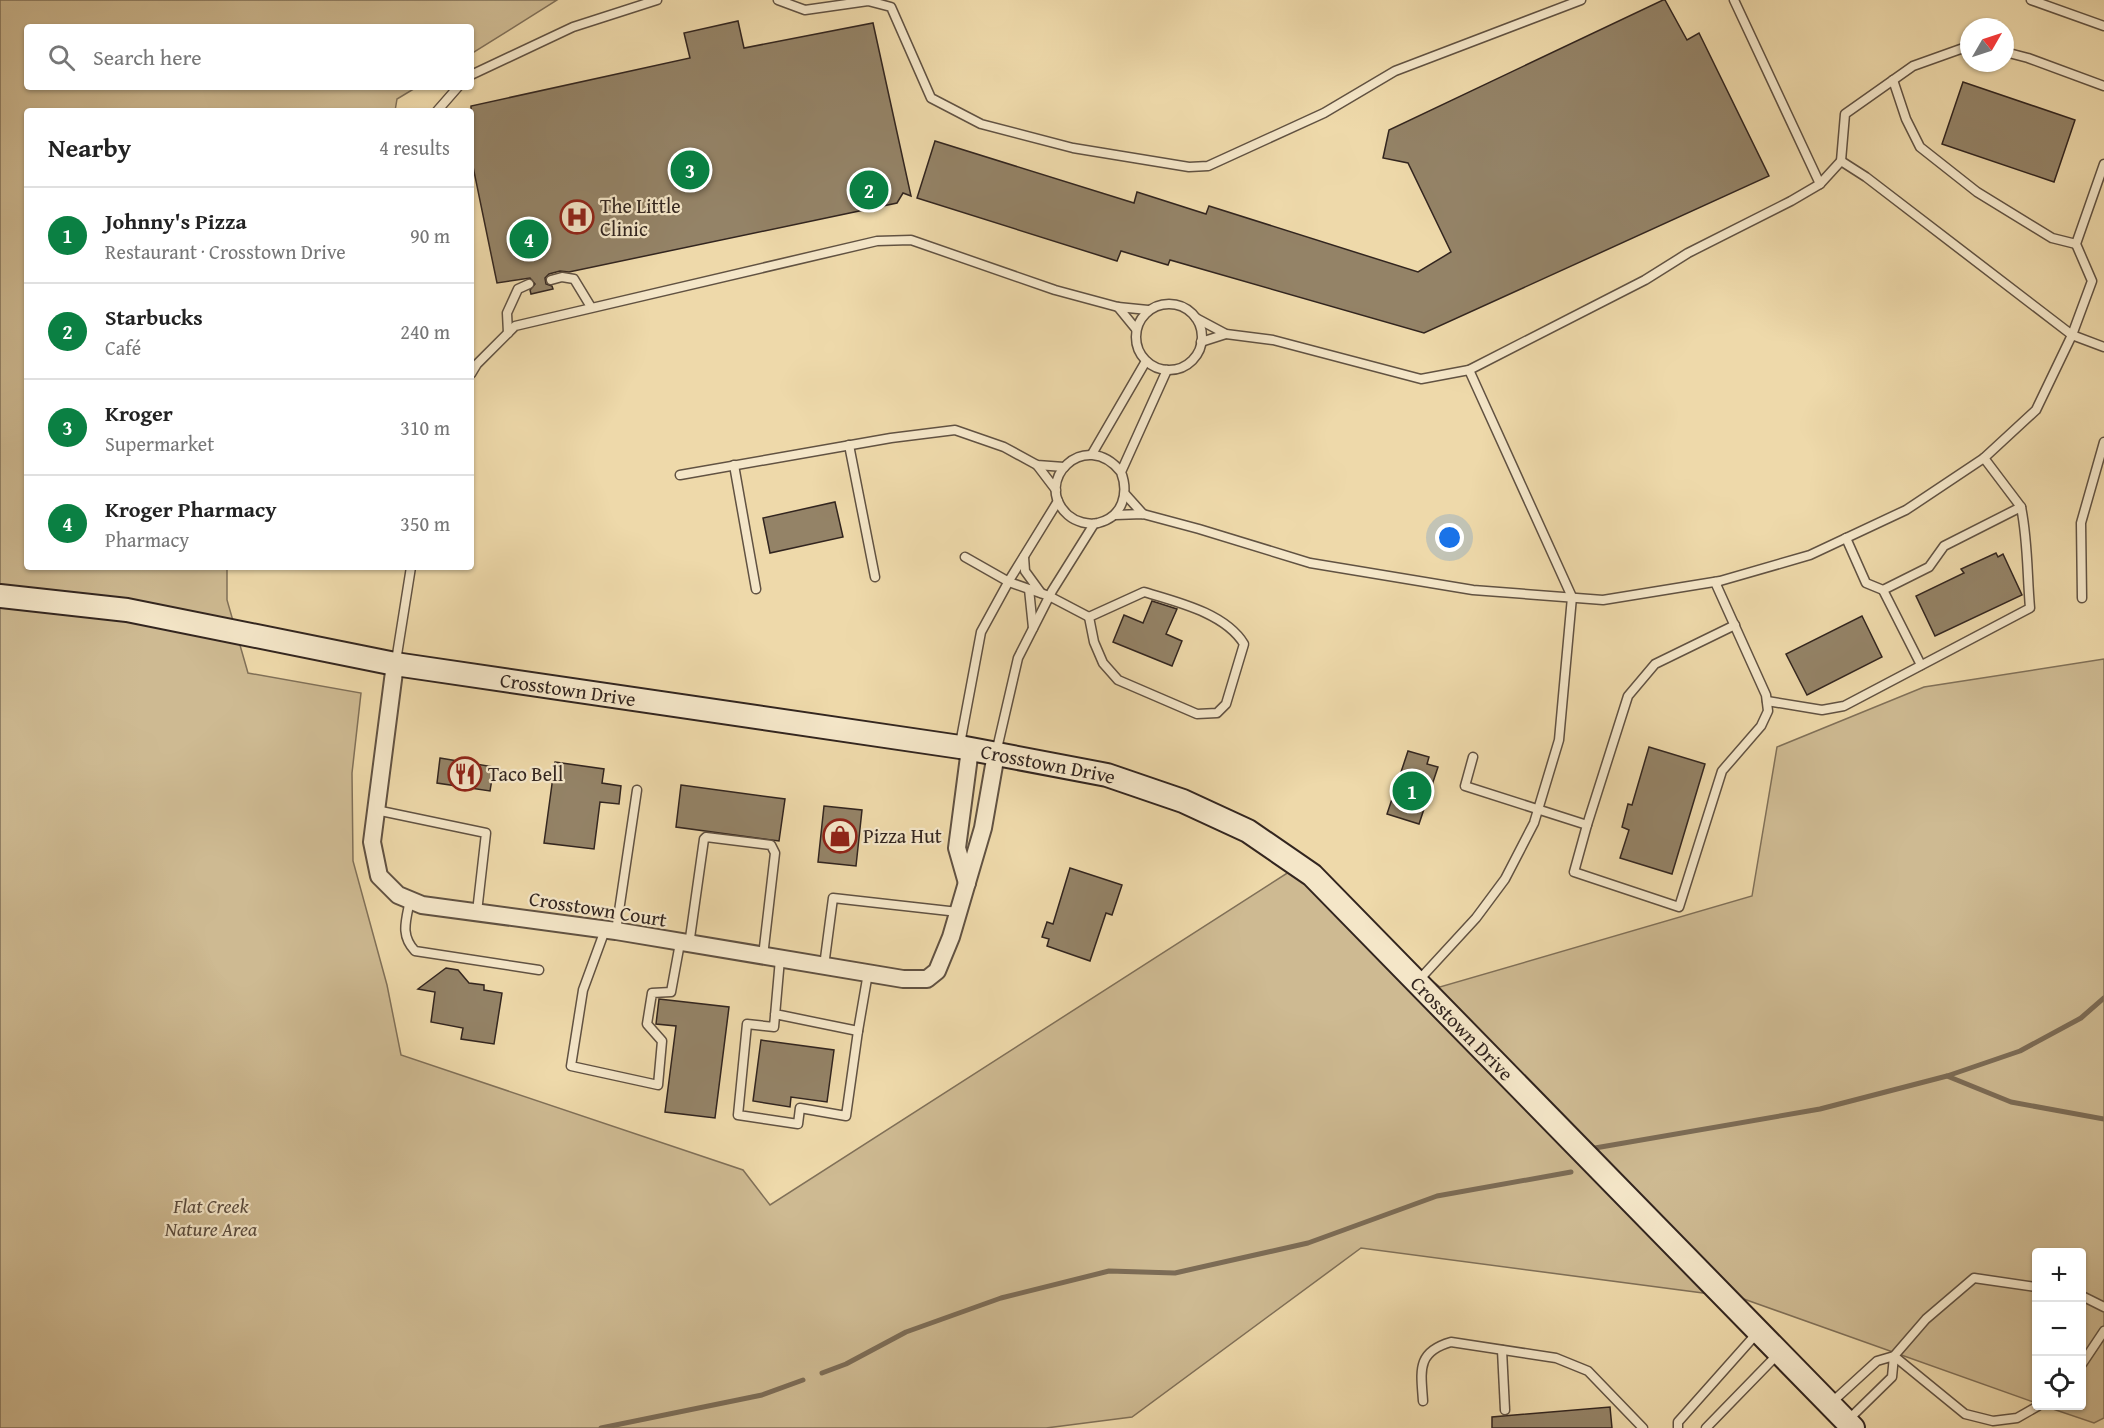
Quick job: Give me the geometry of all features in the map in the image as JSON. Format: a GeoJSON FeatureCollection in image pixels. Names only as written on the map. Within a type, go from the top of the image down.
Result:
{"type":"FeatureCollection","features":[{"type":"Feature","properties":{"kind":"street","name":"Crosstown Drive"},"geometry":{"type":"LineString","coordinates":[[0,596],[127,610],[395,664],[965,748],[1107,775],[1183,801],[1248,831],[1312,875],[1850,1425]]}},
{"type":"Feature","properties":{"kind":"street","name":"Crosstown Court"},"geometry":{"type":"LineString","coordinates":[[395,664],[372,842],[379,876],[398,895],[422,905],[610,931],[868,973],[927,979],[937,971],[958,912],[983,828],[996,754]]}},
{"type":"Feature","properties":{"kind":"street"},"geometry":{"type":"LineString","coordinates":[[965,748],[957,848],[967,884]]}},
{"type":"Feature","properties":{"kind":"lane"},"geometry":{"type":"LineString","coordinates":[[474,74],[573,27],[657,0]]}},
{"type":"Feature","properties":{"kind":"lane"},"geometry":{"type":"LineString","coordinates":[[778,0],[805,10],[868,1],[891,7],[931,98],[981,124],[1072,148],[1189,166],[1209,166],[1324,113],[1395,71],[1581,0]]}},
{"type":"Feature","properties":{"kind":"lane"},"geometry":{"type":"LineString","coordinates":[[1734,0],[1820,184]]}},
{"type":"Feature","properties":{"kind":"lane"},"geometry":{"type":"LineString","coordinates":[[2031,0],[2104,26]]}},
{"type":"Feature","properties":{"kind":"lane"},"geometry":{"type":"LineString","coordinates":[[1196,318],[1226,334],[1273,340],[1420,379],[1469,370],[1645,280],[1688,253],[1820,184],[1841,161],[1845,114],[1913,66],[1960,49]]}},
{"type":"Feature","properties":{"kind":"lane"},"geometry":{"type":"LineString","coordinates":[[2014,54],[2104,86]]}},
{"type":"Feature","properties":{"kind":"lane"},"geometry":{"type":"LineString","coordinates":[[1893,80],[1906,119],[1920,147],[1977,192],[2052,238],[2076,244]]}},
{"type":"Feature","properties":{"kind":"lane"},"geometry":{"type":"LineString","coordinates":[[440,108],[455,90]]}},
{"type":"Feature","properties":{"kind":"lane"},"geometry":{"type":"LineString","coordinates":[[1841,161],[1866,177],[2072,335],[2104,347]]}},
{"type":"Feature","properties":{"kind":"lane"},"geometry":{"type":"LineString","coordinates":[[1115,515],[1143,514],[1310,563],[1473,590],[1603,600],[1715,582],[1810,555],[1906,510],[1984,458],[2036,410],[2072,335],[2092,281],[2076,244],[2101,183],[2104,164]]}},
{"type":"Feature","properties":{"kind":"lane"},"geometry":{"type":"LineString","coordinates":[[474,369],[515,326],[877,241],[911,240],[1056,290],[1118,307],[1148,310]]}},
{"type":"Feature","properties":{"kind":"lane"},"geometry":{"type":"LineString","coordinates":[[551,280],[562,277],[574,279],[591,307]]}},
{"type":"Feature","properties":{"kind":"lane"},"geometry":{"type":"LineString","coordinates":[[508,333],[507,313],[518,289],[529,284]]}},
{"type":"Feature","properties":{"kind":"lane"},"geometry":{"type":"LineString","coordinates":[[1173,304],[1190,311],[1196,318],[1202,334],[1201,342],[1193,359],[1185,365],[1167,370],[1156,367],[1146,361],[1139,352],[1136,329],[1148,310],[1156,306],[1173,304]]}},
{"type":"Feature","properties":{"kind":"lane"},"geometry":{"type":"LineString","coordinates":[[1118,307],[1136,329]]}},
{"type":"Feature","properties":{"kind":"lane"},"geometry":{"type":"LineString","coordinates":[[1201,342],[1226,334]]}},
{"type":"Feature","properties":{"kind":"lane"},"geometry":{"type":"LineString","coordinates":[[1092,454],[1146,361]]}},
{"type":"Feature","properties":{"kind":"lane"},"geometry":{"type":"LineString","coordinates":[[1121,472],[1167,370]]}},
{"type":"Feature","properties":{"kind":"lane"},"geometry":{"type":"LineString","coordinates":[[1418,982],[1476,918],[1505,879],[1534,823],[1559,740],[1572,597],[1469,370]]}},
{"type":"Feature","properties":{"kind":"lane"},"geometry":{"type":"LineString","coordinates":[[680,475],[849,445],[955,430],[1004,447],[1037,465],[1056,490]]}},
{"type":"Feature","properties":{"kind":"lane"},"geometry":{"type":"LineString","coordinates":[[2082,598],[2081,523],[2104,442]]}},
{"type":"Feature","properties":{"kind":"lane"},"geometry":{"type":"LineString","coordinates":[[849,445],[875,577]]}},
{"type":"Feature","properties":{"kind":"lane"},"geometry":{"type":"LineString","coordinates":[[1092,454],[1104,456],[1114,463],[1125,483],[1122,505],[1115,515],[1094,524],[1082,523],[1063,511],[1056,490],[1057,481],[1064,467],[1072,459],[1092,454]]}},
{"type":"Feature","properties":{"kind":"lane"},"geometry":{"type":"LineString","coordinates":[[1767,701],[1822,710],[1844,706],[2030,608],[2026,570],[2027,533],[2021,507],[1984,458]]}},
{"type":"Feature","properties":{"kind":"lane"},"geometry":{"type":"LineString","coordinates":[[734,465],[756,589]]}},
{"type":"Feature","properties":{"kind":"lane"},"geometry":{"type":"LineString","coordinates":[[1037,465],[1064,467]]}},
{"type":"Feature","properties":{"kind":"lane"},"geometry":{"type":"LineString","coordinates":[[1125,494],[1143,514]]}},
{"type":"Feature","properties":{"kind":"lane"},"geometry":{"type":"LineString","coordinates":[[965,748],[981,632],[1008,582],[1058,501]]}},
{"type":"Feature","properties":{"kind":"lane"},"geometry":{"type":"LineString","coordinates":[[1883,590],[1929,567],[1944,546],[2021,507]]}},
{"type":"Feature","properties":{"kind":"lane"},"geometry":{"type":"LineString","coordinates":[[996,754],[1018,658],[1033,628],[1045,594],[1094,524]]}},
{"type":"Feature","properties":{"kind":"lane"},"geometry":{"type":"LineString","coordinates":[[1846,538],[1866,583],[1883,590],[1922,666]]}},
{"type":"Feature","properties":{"kind":"lane"},"geometry":{"type":"LineString","coordinates":[[1024,556],[1025,571],[1045,594]]}},
{"type":"Feature","properties":{"kind":"lane"},"geometry":{"type":"LineString","coordinates":[[965,557],[1008,582],[1045,594],[1089,617]]}},
{"type":"Feature","properties":{"kind":"lane"},"geometry":{"type":"LineString","coordinates":[[395,664],[411,570]]}},
{"type":"Feature","properties":{"kind":"lane"},"geometry":{"type":"LineString","coordinates":[[1715,582],[1735,625],[1766,695],[1768,711],[1761,726],[1722,771],[1679,907],[1574,872],[1628,696],[1655,664],[1735,625]]}},
{"type":"Feature","properties":{"kind":"lane"},"geometry":{"type":"LineString","coordinates":[[1029,589],[1033,628]]}},
{"type":"Feature","properties":{"kind":"lane"},"geometry":{"type":"LineString","coordinates":[[1143,592],[1184,604],[1229,625],[1244,644],[1226,704],[1217,713],[1197,714],[1118,680],[1103,663],[1094,642],[1089,617],[1143,592]]}},
{"type":"Feature","properties":{"kind":"lane"},"geometry":{"type":"LineString","coordinates":[[1473,757],[1465,786],[1587,825]]}},
{"type":"Feature","properties":{"kind":"lane"},"geometry":{"type":"LineString","coordinates":[[637,790],[610,931],[583,990],[571,1066],[658,1085],[662,1041],[646,1024],[652,993],[671,992],[685,944],[706,837],[771,845],[775,853],[763,956]]}},
{"type":"Feature","properties":{"kind":"lane"},"geometry":{"type":"LineString","coordinates":[[376,810],[486,833],[477,912]]}},
{"type":"Feature","properties":{"kind":"lane"},"geometry":{"type":"LineString","coordinates":[[824,966],[832,898],[958,912]]}},
{"type":"Feature","properties":{"kind":"lane"},"geometry":{"type":"LineString","coordinates":[[410,900],[405,927],[406,942],[415,951],[539,970]]}},
{"type":"Feature","properties":{"kind":"lane"},"geometry":{"type":"LineString","coordinates":[[780,959],[774,1027],[747,1024],[738,1114],[798,1124],[800,1108],[846,1116],[868,973]]}},
{"type":"Feature","properties":{"kind":"lane"},"geometry":{"type":"LineString","coordinates":[[775,1014],[858,1031]]}},
{"type":"Feature","properties":{"kind":"lane"},"geometry":{"type":"LineString","coordinates":[[1830,1405],[1876,1361],[1894,1356],[1926,1318],[1974,1278],[2032,1286]]}},
{"type":"Feature","properties":{"kind":"lane"},"geometry":{"type":"LineString","coordinates":[[2086,1298],[2104,1307]]}},
{"type":"Feature","properties":{"kind":"lane"},"geometry":{"type":"LineString","coordinates":[[2086,1358],[2104,1331]]}},
{"type":"Feature","properties":{"kind":"lane"},"geometry":{"type":"LineString","coordinates":[[1678,1428],[1678,1422],[1758,1332]]}},
{"type":"Feature","properties":{"kind":"lane"},"geometry":{"type":"LineString","coordinates":[[1423,1401],[1420,1368],[1435,1347],[1451,1342],[1556,1358],[1588,1371],[1643,1428]]}},
{"type":"Feature","properties":{"kind":"lane"},"geometry":{"type":"LineString","coordinates":[[1502,1350],[1505,1410]]}},
{"type":"Feature","properties":{"kind":"lane"},"geometry":{"type":"LineString","coordinates":[[1706,1428],[1779,1353]]}},
{"type":"Feature","properties":{"kind":"lane"},"geometry":{"type":"LineString","coordinates":[[1894,1356],[1965,1414],[1993,1421],[2018,1418],[2032,1410]]}},
{"type":"Feature","properties":{"kind":"lane"},"geometry":{"type":"LineString","coordinates":[[1850,1425],[1892,1377],[1894,1356]]}},
{"type":"Feature","properties":{"kind":"green space","name":"Flat Creek Nature Area"},"geometry":{"type":"Polygon","coordinates":[[[0,0],[557,0],[474,52],[474,24],[24,24],[24,90],[412,90],[397,99],[396,108],[24,108],[24,570],[227,570],[227,600],[248,673],[361,693],[352,773],[353,861],[387,985],[401,1055],[743,1170],[770,1205],[1292,870],[1440,987],[1752,896],[1777,747],[1924,687],[2104,659],[2104,1418],[2094,1423],[2056,1410],[2086,1410],[2086,1248],[2032,1248],[2032,1402],[1741,1298],[1361,1248],[1132,1417],[1046,1428],[0,1428],[0,0]]]}},
{"type":"Feature","properties":{"kind":"building"},"geometry":{"type":"Polygon","coordinates":[[[1663,0],[1687,40],[1699,33],[1769,176],[1424,333],[1170,260],[1168,265],[1121,251],[1117,261],[917,198],[935,141],[1134,203],[1137,192],[1206,214],[1209,206],[1418,272],[1451,252],[1408,163],[1383,158],[1389,130],[1663,0]]]}},
{"type":"Feature","properties":{"kind":"building"},"geometry":{"type":"Polygon","coordinates":[[[738,21],[744,48],[873,23],[911,196],[903,193],[897,203],[569,272],[560,271],[549,274],[545,278],[546,284],[552,286],[553,289],[531,294],[530,290],[535,284],[530,278],[497,283],[474,172],[474,108],[471,106],[690,58],[684,33],[738,21]]]}},
{"type":"Feature","properties":{"kind":"building"},"geometry":{"type":"Polygon","coordinates":[[[1963,82],[2075,120],[2054,182],[1942,144],[1963,82]]]}},
{"type":"Feature","properties":{"kind":"building"},"geometry":{"type":"Polygon","coordinates":[[[835,502],[843,537],[770,553],[763,518],[835,502]]]}},
{"type":"Feature","properties":{"kind":"building"},"geometry":{"type":"Polygon","coordinates":[[[1996,553],[1998,557],[2003,554],[2022,595],[1935,636],[1916,596],[1964,573],[1961,569],[1996,553]]]}},
{"type":"Feature","properties":{"kind":"building"},"geometry":{"type":"Polygon","coordinates":[[[1152,601],[1177,609],[1166,634],[1182,641],[1172,666],[1113,642],[1124,615],[1143,623],[1152,601]]]}},
{"type":"Feature","properties":{"kind":"building"},"geometry":{"type":"Polygon","coordinates":[[[1862,616],[1882,657],[1807,695],[1786,654],[1862,616]]]}},
{"type":"Feature","properties":{"kind":"building"},"geometry":{"type":"Polygon","coordinates":[[[1649,747],[1705,764],[1672,874],[1620,858],[1629,830],[1622,827],[1628,804],[1632,805],[1649,747]]]}},
{"type":"Feature","properties":{"kind":"building"},"geometry":{"type":"Polygon","coordinates":[[[1408,751],[1429,757],[1427,764],[1438,767],[1419,824],[1387,814],[1408,751]]]}},
{"type":"Feature","properties":{"kind":"building","name":"Taco Bell"},"geometry":{"type":"Polygon","coordinates":[[[440,758],[494,767],[490,791],[437,783],[440,758]]]}},
{"type":"Feature","properties":{"kind":"building"},"geometry":{"type":"Polygon","coordinates":[[[555,762],[604,769],[602,783],[621,786],[619,804],[600,802],[594,849],[544,843],[555,762]]]}},
{"type":"Feature","properties":{"kind":"building"},"geometry":{"type":"Polygon","coordinates":[[[681,785],[785,799],[779,841],[676,827],[681,785]]]}},
{"type":"Feature","properties":{"kind":"building","name":"Pizza Hut"},"geometry":{"type":"Polygon","coordinates":[[[824,806],[862,810],[856,866],[818,862],[824,806]]]}},
{"type":"Feature","properties":{"kind":"building"},"geometry":{"type":"Polygon","coordinates":[[[1070,868],[1122,885],[1112,915],[1106,913],[1090,961],[1047,946],[1049,939],[1042,937],[1047,922],[1053,924],[1070,868]]]}},
{"type":"Feature","properties":{"kind":"building"},"geometry":{"type":"Polygon","coordinates":[[[446,968],[458,970],[469,983],[484,985],[484,990],[502,993],[494,1044],[461,1039],[463,1028],[431,1022],[435,992],[418,989],[446,968]]]}},
{"type":"Feature","properties":{"kind":"building"},"geometry":{"type":"Polygon","coordinates":[[[659,999],[729,1007],[715,1118],[665,1112],[676,1026],[656,1024],[659,999]]]}},
{"type":"Feature","properties":{"kind":"building"},"geometry":{"type":"Polygon","coordinates":[[[761,1040],[834,1050],[827,1102],[791,1097],[790,1107],[753,1101],[761,1040]]]}},
{"type":"Feature","properties":{"kind":"building"},"geometry":{"type":"Polygon","coordinates":[[[1610,1407],[1612,1428],[1492,1428],[1492,1417],[1610,1407]]]}},
{"type":"Feature","properties":{"kind":"waterway"},"geometry":{"type":"LineString","coordinates":[[1595,1148],[1820,1109],[1947,1076],[2020,1051],[2081,1018],[2104,998]]}},
{"type":"Feature","properties":{"kind":"waterway"},"geometry":{"type":"LineString","coordinates":[[1947,1076],[2011,1102],[2104,1119]]}},
{"type":"Feature","properties":{"kind":"waterway"},"geometry":{"type":"LineString","coordinates":[[822,1373],[846,1364],[906,1332],[1001,1298],[1109,1271],[1175,1273],[1308,1243],[1437,1196],[1571,1172]]}},
{"type":"Feature","properties":{"kind":"waterway"},"geometry":{"type":"LineString","coordinates":[[601,1428],[762,1395],[803,1380]]}},
{"type":"Feature","properties":{"kind":"place","name":"Kroger"},"geometry":{"type":"Point","coordinates":[690,170]}},
{"type":"Feature","properties":{"kind":"place","name":"Starbucks"},"geometry":{"type":"Point","coordinates":[869,190]}},
{"type":"Feature","properties":{"kind":"place","name":"The Little Clinic"},"geometry":{"type":"Point","coordinates":[577,217]}},
{"type":"Feature","properties":{"kind":"place","name":"Kroger Pharmacy"},"geometry":{"type":"Point","coordinates":[529,239]}},
{"type":"Feature","properties":{"kind":"place","name":"Taco Bell"},"geometry":{"type":"Point","coordinates":[465,774]}},
{"type":"Feature","properties":{"kind":"place","name":"Johnny's Pizza"},"geometry":{"type":"Point","coordinates":[1412,791]}},
{"type":"Feature","properties":{"kind":"place","name":"Pizza Hut"},"geometry":{"type":"Point","coordinates":[840,836]}}]}
